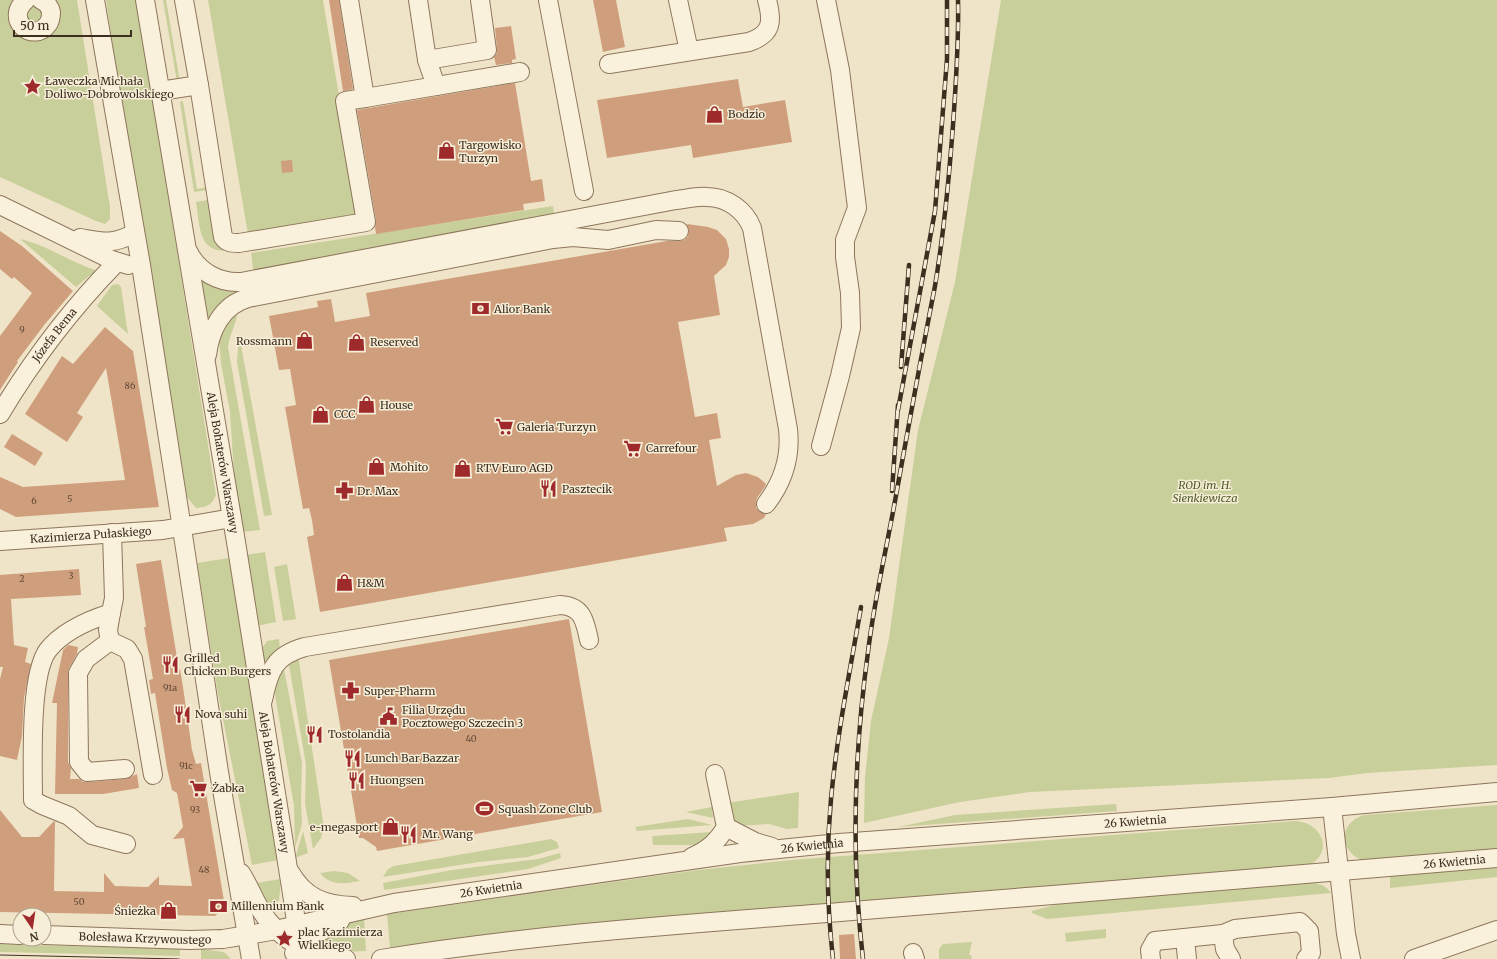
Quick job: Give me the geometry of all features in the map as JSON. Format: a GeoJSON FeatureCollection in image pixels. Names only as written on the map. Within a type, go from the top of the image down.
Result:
{"type":"FeatureCollection","features":[{"type":"Feature","properties":{"kind":"street"},"geometry":{"type":"LineString","coordinates":[[26,0],[19,8],[18,19],[23,27],[32,31],[43,29],[50,21],[51,16],[49,6],[42,0]]}},
{"type":"Feature","properties":{"kind":"street"},"geometry":{"type":"LineString","coordinates":[[95,0],[141,265],[219,772],[251,959]]}},
{"type":"Feature","properties":{"kind":"street","name":"Aleja Bohaterów Warszawy"},"geometry":{"type":"LineString","coordinates":[[145,0],[232,518],[288,868],[297,925],[296,955]]}},
{"type":"Feature","properties":{"kind":"street"},"geometry":{"type":"LineString","coordinates":[[184,0],[223,237],[231,243],[239,243],[366,222],[345,101],[520,72]]}},
{"type":"Feature","properties":{"kind":"street"},"geometry":{"type":"LineString","coordinates":[[349,0],[364,98]]}},
{"type":"Feature","properties":{"kind":"street"},"geometry":{"type":"LineString","coordinates":[[418,0],[427,60],[436,86]]}},
{"type":"Feature","properties":{"kind":"street"},"geometry":{"type":"LineString","coordinates":[[427,60],[487,50],[480,0]]}},
{"type":"Feature","properties":{"kind":"street"},"geometry":{"type":"LineString","coordinates":[[548,0],[584,191]]}},
{"type":"Feature","properties":{"kind":"street"},"geometry":{"type":"LineString","coordinates":[[678,0],[688,51]]}},
{"type":"Feature","properties":{"kind":"street"},"geometry":{"type":"LineString","coordinates":[[609,64],[749,42],[759,38],[764,34],[770,24],[771,16],[767,0]]}},
{"type":"Feature","properties":{"kind":"street"},"geometry":{"type":"LineString","coordinates":[[821,446],[851,328],[850,293],[844,247],[846,233],[857,208],[840,70],[826,0]]}},
{"type":"Feature","properties":{"kind":"street"},"geometry":{"type":"LineString","coordinates":[[160,91],[199,85]]}},
{"type":"Feature","properties":{"kind":"street"},"geometry":{"type":"LineString","coordinates":[[186,243],[190,255],[206,272],[224,281],[241,282],[676,200],[708,197],[723,200],[740,209],[749,220],[752,228],[789,441],[789,450],[784,469],[775,490],[766,504]]}},
{"type":"Feature","properties":{"kind":"street"},"geometry":{"type":"LineString","coordinates":[[0,205],[117,262],[129,266],[141,265]]}},
{"type":"Feature","properties":{"kind":"street"},"geometry":{"type":"LineString","coordinates":[[206,366],[210,339],[220,317],[234,304],[248,298],[558,238],[573,237],[608,240],[656,230],[679,231]]}},
{"type":"Feature","properties":{"kind":"street"},"geometry":{"type":"LineString","coordinates":[[65,236],[109,242],[135,233]]}},
{"type":"Feature","properties":{"kind":"street","name":"Józefa Bema"},"geometry":{"type":"LineString","coordinates":[[0,414],[18,384],[56,332],[117,262]]}},
{"type":"Feature","properties":{"kind":"street","name":"Aleja Bohaterów Warszawy"},"geometry":{"type":"LineString","coordinates":[[182,526],[232,518]]}},
{"type":"Feature","properties":{"kind":"street","name":"Kazimierza Pułaskiego"},"geometry":{"type":"LineString","coordinates":[[0,541],[163,530],[182,526]]}},
{"type":"Feature","properties":{"kind":"street"},"geometry":{"type":"LineString","coordinates":[[110,641],[108,630],[114,598],[112,533]]}},
{"type":"Feature","properties":{"kind":"street"},"geometry":{"type":"LineString","coordinates":[[262,708],[268,681],[279,659],[293,650],[305,646],[560,605],[570,606],[580,614],[587,629],[589,640]]}},
{"type":"Feature","properties":{"kind":"street"},"geometry":{"type":"LineString","coordinates":[[111,613],[100,617],[58,639],[47,651],[38,677],[35,714],[33,800],[42,806],[69,816],[92,835],[126,844]]}},
{"type":"Feature","properties":{"kind":"street"},"geometry":{"type":"LineString","coordinates":[[110,641],[86,659],[78,673],[79,762],[87,772],[125,769]]}},
{"type":"Feature","properties":{"kind":"street"},"geometry":{"type":"LineString","coordinates":[[110,641],[127,649],[133,659],[153,775]]}},
{"type":"Feature","properties":{"kind":"street"},"geometry":{"type":"LineString","coordinates":[[676,862],[694,857],[705,850],[717,841],[726,827],[715,774]]}},
{"type":"Feature","properties":{"kind":"street","name":"26 Kwietnia"},"geometry":{"type":"LineString","coordinates":[[297,925],[366,909],[487,889],[676,862],[788,848],[1332,807],[1497,792]]}},
{"type":"Feature","properties":{"kind":"street"},"geometry":{"type":"LineString","coordinates":[[1332,807],[1346,934],[1351,959]]}},
{"type":"Feature","properties":{"kind":"street"},"geometry":{"type":"LineString","coordinates":[[726,827],[755,842],[788,848]]}},
{"type":"Feature","properties":{"kind":"street","name":"26 Kwietnia"},"geometry":{"type":"LineString","coordinates":[[381,959],[444,954],[596,931],[1340,872],[1497,858]]}},
{"type":"Feature","properties":{"kind":"street"},"geometry":{"type":"LineString","coordinates":[[288,868],[301,889],[314,898],[336,905],[359,906],[366,909]]}},
{"type":"Feature","properties":{"kind":"street"},"geometry":{"type":"LineString","coordinates":[[251,959],[265,944],[281,921],[285,910],[288,891],[288,868]]}},
{"type":"Feature","properties":{"kind":"street"},"geometry":{"type":"LineString","coordinates":[[235,869],[275,930],[296,955]]}},
{"type":"Feature","properties":{"kind":"street"},"geometry":{"type":"LineString","coordinates":[[296,955],[307,939],[366,909]]}},
{"type":"Feature","properties":{"kind":"street"},"geometry":{"type":"LineString","coordinates":[[1152,959],[1150,950],[1152,944],[1156,941],[1223,934],[1235,929],[1300,922],[1309,931],[1310,953],[1306,959]]}},
{"type":"Feature","properties":{"kind":"street"},"geometry":{"type":"LineString","coordinates":[[246,936],[297,925]]}},
{"type":"Feature","properties":{"kind":"street"},"geometry":{"type":"LineString","coordinates":[[1414,959],[1447,953],[1497,930]]}},
{"type":"Feature","properties":{"kind":"street"},"geometry":{"type":"LineString","coordinates":[[0,934],[12,935]]}},
{"type":"Feature","properties":{"kind":"street"},"geometry":{"type":"LineString","coordinates":[[1223,934],[1225,949],[1231,959]]}},
{"type":"Feature","properties":{"kind":"street","name":"Bolesława Krzywoustego"},"geometry":{"type":"LineString","coordinates":[[52,936],[190,940],[223,939],[246,936]]}},
{"type":"Feature","properties":{"kind":"street"},"geometry":{"type":"LineString","coordinates":[[1185,938],[1187,959]]}},
{"type":"Feature","properties":{"kind":"street"},"geometry":{"type":"LineString","coordinates":[[190,940],[213,942],[230,947],[251,959]]}},
{"type":"Feature","properties":{"kind":"street"},"geometry":{"type":"LineString","coordinates":[[296,955],[322,954],[346,959]]}},
{"type":"Feature","properties":{"kind":"green space"},"geometry":{"type":"Polygon","coordinates":[[[0,0],[77,0],[110,207],[110,219],[105,224],[0,177],[0,0]]]}},
{"type":"Feature","properties":{"kind":"green space"},"geometry":{"type":"Polygon","coordinates":[[[106,0],[137,0],[216,495],[210,504],[203,507],[196,508],[187,497],[106,0]]]}},
{"type":"Feature","properties":{"kind":"green space"},"geometry":{"type":"Polygon","coordinates":[[[163,0],[166,0],[180,82],[177,82],[163,0]]]}},
{"type":"Feature","properties":{"kind":"green space"},"geometry":{"type":"Polygon","coordinates":[[[208,0],[323,0],[359,216],[248,234],[208,0]]]}},
{"type":"Feature","properties":{"kind":"green space","name":"ROD im. H. Sienkiewicza"},"geometry":{"type":"Polygon","coordinates":[[[1001,0],[1497,0],[1497,765],[1367,773],[1329,778],[1030,792],[960,802],[864,823],[865,777],[871,721],[889,638],[918,430],[955,282],[1001,0]]]}},
{"type":"Feature","properties":{"kind":"green space"},"geometry":{"type":"Polygon","coordinates":[[[183,101],[197,189],[207,187],[207,190],[194,192],[180,102],[183,101]]]}},
{"type":"Feature","properties":{"kind":"green space"},"geometry":{"type":"Polygon","coordinates":[[[208,200],[215,241],[216,244],[224,251],[209,246],[204,241],[201,234],[196,202],[208,200]]]}},
{"type":"Feature","properties":{"kind":"green space"},"geometry":{"type":"Polygon","coordinates":[[[553,206],[555,220],[254,276],[251,253],[553,206]]]}},
{"type":"Feature","properties":{"kind":"green space"},"geometry":{"type":"Polygon","coordinates":[[[20,239],[39,245],[95,270],[95,274],[89,276],[76,287],[20,239]]]}},
{"type":"Feature","properties":{"kind":"green space"},"geometry":{"type":"Polygon","coordinates":[[[201,278],[238,291],[239,293],[208,324],[200,279],[201,278]]]}},
{"type":"Feature","properties":{"kind":"green space"},"geometry":{"type":"Polygon","coordinates":[[[118,284],[121,287],[128,334],[97,306],[112,285],[118,284]]]}},
{"type":"Feature","properties":{"kind":"green space"},"geometry":{"type":"Polygon","coordinates":[[[237,311],[237,318],[228,347],[260,530],[241,532],[235,490],[230,412],[221,363],[219,340],[221,331],[237,311]]]}},
{"type":"Feature","properties":{"kind":"green space"},"geometry":{"type":"Polygon","coordinates":[[[239,334],[272,515],[264,516],[237,362],[239,334]]]}},
{"type":"Feature","properties":{"kind":"green space"},"geometry":{"type":"Polygon","coordinates":[[[265,552],[276,622],[257,626],[245,555],[265,552]]]}},
{"type":"Feature","properties":{"kind":"green space"},"geometry":{"type":"Polygon","coordinates":[[[229,558],[278,860],[252,865],[218,694],[197,563],[229,558]]]}},
{"type":"Feature","properties":{"kind":"green space"},"geometry":{"type":"Polygon","coordinates":[[[287,564],[296,619],[283,621],[274,567],[287,564]]]}},
{"type":"Feature","properties":{"kind":"green space"},"geometry":{"type":"Polygon","coordinates":[[[279,639],[280,651],[267,662],[263,662],[261,650],[267,641],[279,639]]]}},
{"type":"Feature","properties":{"kind":"green space"},"geometry":{"type":"Polygon","coordinates":[[[298,655],[324,828],[321,838],[313,849],[305,804],[306,765],[288,659],[298,655]]]}},
{"type":"Feature","properties":{"kind":"green space"},"geometry":{"type":"Polygon","coordinates":[[[283,664],[302,763],[302,824],[295,848],[294,806],[274,689],[283,664]]]}},
{"type":"Feature","properties":{"kind":"green space"},"geometry":{"type":"Polygon","coordinates":[[[799,792],[798,828],[787,829],[769,824],[739,826],[731,820],[727,803],[799,792]]]}},
{"type":"Feature","properties":{"kind":"green space"},"geometry":{"type":"Polygon","coordinates":[[[1116,804],[1117,811],[898,827],[955,815],[1116,804]]]}},
{"type":"Feature","properties":{"kind":"green space"},"geometry":{"type":"Polygon","coordinates":[[[1497,805],[1497,850],[1365,861],[1356,857],[1350,852],[1346,845],[1346,831],[1349,825],[1355,819],[1364,815],[1497,805]]]}},
{"type":"Feature","properties":{"kind":"green space"},"geometry":{"type":"Polygon","coordinates":[[[712,807],[713,818],[686,812],[712,807]]]}},
{"type":"Feature","properties":{"kind":"green space"},"geometry":{"type":"Polygon","coordinates":[[[688,819],[712,825],[637,831],[635,827],[688,819]]]}},
{"type":"Feature","properties":{"kind":"green space"},"geometry":{"type":"Polygon","coordinates":[[[1295,821],[1312,826],[1322,839],[1323,846],[1321,853],[1316,860],[1308,866],[390,949],[387,914],[698,870],[791,860],[1295,821]]]}},
{"type":"Feature","properties":{"kind":"green space"},"geometry":{"type":"Polygon","coordinates":[[[303,831],[308,853],[295,858],[303,831]]]}},
{"type":"Feature","properties":{"kind":"green space"},"geometry":{"type":"Polygon","coordinates":[[[712,832],[699,845],[653,845],[652,836],[712,832]]]}},
{"type":"Feature","properties":{"kind":"green space"},"geometry":{"type":"Polygon","coordinates":[[[551,839],[557,842],[559,848],[528,857],[479,862],[383,877],[388,869],[394,866],[551,839]]]}},
{"type":"Feature","properties":{"kind":"green space"},"geometry":{"type":"Polygon","coordinates":[[[560,853],[561,858],[528,869],[384,890],[383,883],[452,870],[538,859],[560,853]]]}},
{"type":"Feature","properties":{"kind":"green space"},"geometry":{"type":"Polygon","coordinates":[[[1497,866],[1497,877],[1390,888],[1390,876],[1497,866]]]}},
{"type":"Feature","properties":{"kind":"green space"},"geometry":{"type":"Polygon","coordinates":[[[334,871],[348,873],[360,881],[349,883],[333,882],[328,880],[320,873],[334,871]]]}},
{"type":"Feature","properties":{"kind":"green space"},"geometry":{"type":"Polygon","coordinates":[[[281,879],[279,901],[265,906],[256,883],[281,879]]]}},
{"type":"Feature","properties":{"kind":"green space"},"geometry":{"type":"Polygon","coordinates":[[[1307,883],[1321,885],[1331,893],[1047,919],[1032,913],[1032,911],[1062,903],[1307,883]]]}},
{"type":"Feature","properties":{"kind":"green space"},"geometry":{"type":"Polygon","coordinates":[[[364,918],[366,951],[333,949],[322,944],[320,940],[347,923],[364,918]]]}},
{"type":"Feature","properties":{"kind":"green space"},"geometry":{"type":"Polygon","coordinates":[[[1106,929],[1106,938],[1066,942],[1065,933],[1106,929]]]}},
{"type":"Feature","properties":{"kind":"green space"},"geometry":{"type":"Polygon","coordinates":[[[972,942],[969,955],[971,955],[972,959],[939,959],[939,949],[943,944],[972,942]]]}},
{"type":"Feature","properties":{"kind":"green space"},"geometry":{"type":"Polygon","coordinates":[[[0,944],[12,944],[12,947],[52,947],[52,945],[180,949],[180,956],[0,952],[0,944]]]}},
{"type":"Feature","properties":{"kind":"green space"},"geometry":{"type":"Polygon","coordinates":[[[201,949],[224,952],[231,959],[201,959],[201,949]]]}},
{"type":"Feature","properties":{"kind":"building"},"geometry":{"type":"Polygon","coordinates":[[[329,0],[339,0],[353,89],[343,91],[329,0]]]}},
{"type":"Feature","properties":{"kind":"building"},"geometry":{"type":"Polygon","coordinates":[[[593,0],[616,0],[625,47],[603,52],[593,0]]]}},
{"type":"Feature","properties":{"kind":"building"},"geometry":{"type":"Polygon","coordinates":[[[511,26],[516,59],[512,60],[512,63],[496,65],[494,57],[497,53],[495,28],[511,26]]]}},
{"type":"Feature","properties":{"kind":"building","name":"Bodzio"},"geometry":{"type":"Polygon","coordinates":[[[738,79],[743,107],[785,100],[792,142],[693,158],[691,145],[607,158],[597,100],[738,79]]]}},
{"type":"Feature","properties":{"kind":"building"},"geometry":{"type":"Polygon","coordinates":[[[515,83],[531,181],[542,179],[545,201],[523,204],[524,210],[376,234],[376,220],[357,110],[515,83]]]}},
{"type":"Feature","properties":{"kind":"building"},"geometry":{"type":"Polygon","coordinates":[[[292,160],[293,172],[282,173],[281,161],[292,160]]]}},
{"type":"Feature","properties":{"kind":"building","name":"Galeria Turzyn"},"geometry":{"type":"Polygon","coordinates":[[[687,224],[717,230],[726,239],[729,249],[729,257],[726,265],[714,276],[720,315],[678,322],[695,417],[717,413],[721,438],[709,440],[717,486],[736,475],[746,473],[758,477],[766,485],[757,498],[756,503],[756,508],[760,512],[766,514],[764,518],[753,524],[724,528],[727,541],[320,612],[307,537],[314,535],[312,520],[309,508],[303,509],[285,407],[296,405],[290,369],[279,370],[269,316],[318,307],[317,301],[331,299],[335,322],[370,316],[366,293],[667,241],[684,240],[688,236],[689,231],[687,224]]]}},
{"type":"Feature","properties":{"kind":"building"},"geometry":{"type":"Polygon","coordinates":[[[0,231],[22,246],[73,291],[45,324],[17,361],[18,362],[0,390],[0,336],[32,293],[14,277],[12,279],[0,269],[0,231]]]}},
{"type":"Feature","properties":{"kind":"building"},"geometry":{"type":"Polygon","coordinates":[[[105,327],[133,351],[159,507],[16,517],[0,509],[0,477],[23,487],[125,480],[106,368],[77,413],[83,417],[67,442],[25,414],[62,356],[73,364],[105,327]]]}},
{"type":"Feature","properties":{"kind":"building"},"geometry":{"type":"Polygon","coordinates":[[[12,434],[43,453],[35,466],[4,447],[12,434]]]}},
{"type":"Feature","properties":{"kind":"building"},"geometry":{"type":"Polygon","coordinates":[[[161,560],[183,687],[192,750],[196,764],[201,763],[225,907],[215,916],[52,913],[52,907],[12,907],[12,912],[0,912],[0,810],[22,837],[39,837],[54,821],[55,822],[54,891],[104,892],[104,873],[115,886],[148,887],[159,876],[159,885],[192,886],[184,838],[173,839],[183,827],[177,793],[172,790],[167,768],[155,693],[151,694],[149,680],[153,679],[144,627],[146,627],[136,564],[161,560]]]}},
{"type":"Feature","properties":{"kind":"building"},"geometry":{"type":"Polygon","coordinates":[[[79,569],[81,595],[11,599],[14,645],[28,648],[25,662],[31,664],[24,698],[22,736],[17,760],[0,756],[0,679],[3,667],[0,667],[0,575],[79,569]]]}},
{"type":"Feature","properties":{"kind":"building"},"geometry":{"type":"Polygon","coordinates":[[[569,619],[602,812],[377,851],[376,847],[363,838],[359,838],[329,660],[569,619]]]}},
{"type":"Feature","properties":{"kind":"building"},"geometry":{"type":"Polygon","coordinates":[[[68,645],[78,647],[77,654],[69,668],[68,673],[68,762],[71,768],[70,779],[79,779],[83,782],[88,782],[126,779],[137,774],[139,788],[103,794],[55,794],[57,703],[52,703],[63,650],[68,645]]]}},
{"type":"Feature","properties":{"kind":"building"},"geometry":{"type":"Polygon","coordinates":[[[854,934],[856,959],[840,959],[839,935],[854,934]]]}},
{"type":"Feature","properties":{"kind":"tram line"},"geometry":{"type":"LineString","coordinates":[[0,955],[179,959]]}},
{"type":"Feature","properties":{"kind":"railway"},"geometry":{"type":"LineString","coordinates":[[898,410],[935,211],[947,59],[947,0]]}},
{"type":"Feature","properties":{"kind":"railway"},"geometry":{"type":"LineString","coordinates":[[863,959],[859,921],[856,844],[857,767],[863,690],[873,614],[892,520],[941,246],[948,185],[954,109],[958,47],[958,0]]}},
{"type":"Feature","properties":{"kind":"railway"},"geometry":{"type":"LineString","coordinates":[[901,367],[909,265]]}},
{"type":"Feature","properties":{"kind":"railway"},"geometry":{"type":"LineString","coordinates":[[892,491],[898,405]]}},
{"type":"Feature","properties":{"kind":"railway"},"geometry":{"type":"LineString","coordinates":[[833,959],[829,919],[829,819],[840,727],[861,607]]}},
{"type":"Feature","properties":{"kind":"place","name":"Ławeczka Michała Doliwo-Dobrowolskiego"},"geometry":{"type":"Point","coordinates":[32,87]}},
{"type":"Feature","properties":{"kind":"place","name":"Bodzio"},"geometry":{"type":"Point","coordinates":[715,114]}},
{"type":"Feature","properties":{"kind":"place","name":"Targowisko Turzyn"},"geometry":{"type":"Point","coordinates":[446,151]}},
{"type":"Feature","properties":{"kind":"place","name":"Alior Bank"},"geometry":{"type":"Point","coordinates":[481,309]}},
{"type":"Feature","properties":{"kind":"place","name":"Rossmann"},"geometry":{"type":"Point","coordinates":[305,341]}},
{"type":"Feature","properties":{"kind":"place","name":"Reserved"},"geometry":{"type":"Point","coordinates":[357,342]}},
{"type":"Feature","properties":{"kind":"place","name":"House"},"geometry":{"type":"Point","coordinates":[367,405]}},
{"type":"Feature","properties":{"kind":"place","name":"CCC"},"geometry":{"type":"Point","coordinates":[321,414]}},
{"type":"Feature","properties":{"kind":"place","name":"Galeria Turzyn"},"geometry":{"type":"Point","coordinates":[504,427]}},
{"type":"Feature","properties":{"kind":"place","name":"Carrefour"},"geometry":{"type":"Point","coordinates":[633,448]}},
{"type":"Feature","properties":{"kind":"place","name":"Mohito"},"geometry":{"type":"Point","coordinates":[377,467]}},
{"type":"Feature","properties":{"kind":"place","name":"RTV Euro AGD"},"geometry":{"type":"Point","coordinates":[463,468]}},
{"type":"Feature","properties":{"kind":"place","name":"Pasztecik"},"geometry":{"type":"Point","coordinates":[549,489]}},
{"type":"Feature","properties":{"kind":"place","name":"Dr. Max"},"geometry":{"type":"Point","coordinates":[344,491]}},
{"type":"Feature","properties":{"kind":"place","name":"H&M"},"geometry":{"type":"Point","coordinates":[344,583]}},
{"type":"Feature","properties":{"kind":"place","name":"Grilled Chicken Burgers"},"geometry":{"type":"Point","coordinates":[171,664]}},
{"type":"Feature","properties":{"kind":"place","name":"Super-Pharm"},"geometry":{"type":"Point","coordinates":[351,691]}},
{"type":"Feature","properties":{"kind":"place","name":"Nova suhi"},"geometry":{"type":"Point","coordinates":[182,714]}},
{"type":"Feature","properties":{"kind":"place","name":"Filia Urzędu Pocztowego Szczecin 3"},"geometry":{"type":"Point","coordinates":[389,716]}},
{"type":"Feature","properties":{"kind":"place","name":"Tostolandia"},"geometry":{"type":"Point","coordinates":[315,734]}},
{"type":"Feature","properties":{"kind":"place","name":"Lunch Bar Bazzar"},"geometry":{"type":"Point","coordinates":[352,758]}},
{"type":"Feature","properties":{"kind":"place","name":"Huongsen"},"geometry":{"type":"Point","coordinates":[357,780]}},
{"type":"Feature","properties":{"kind":"place","name":"Żabka"},"geometry":{"type":"Point","coordinates":[199,788]}},
{"type":"Feature","properties":{"kind":"place","name":"Squash Zone Club"},"geometry":{"type":"Point","coordinates":[485,809]}},
{"type":"Feature","properties":{"kind":"place","name":"e-megasport"},"geometry":{"type":"Point","coordinates":[391,827]}},
{"type":"Feature","properties":{"kind":"place","name":"Mr. Wang"},"geometry":{"type":"Point","coordinates":[409,834]}},
{"type":"Feature","properties":{"kind":"place","name":"Millennium Bank"},"geometry":{"type":"Point","coordinates":[218,906]}},
{"type":"Feature","properties":{"kind":"place","name":"Śnieżka"},"geometry":{"type":"Point","coordinates":[169,911]}},
{"type":"Feature","properties":{"kind":"place","name":"plac Kazimierza Wielkiego"},"geometry":{"type":"Point","coordinates":[285,938]}}]}
